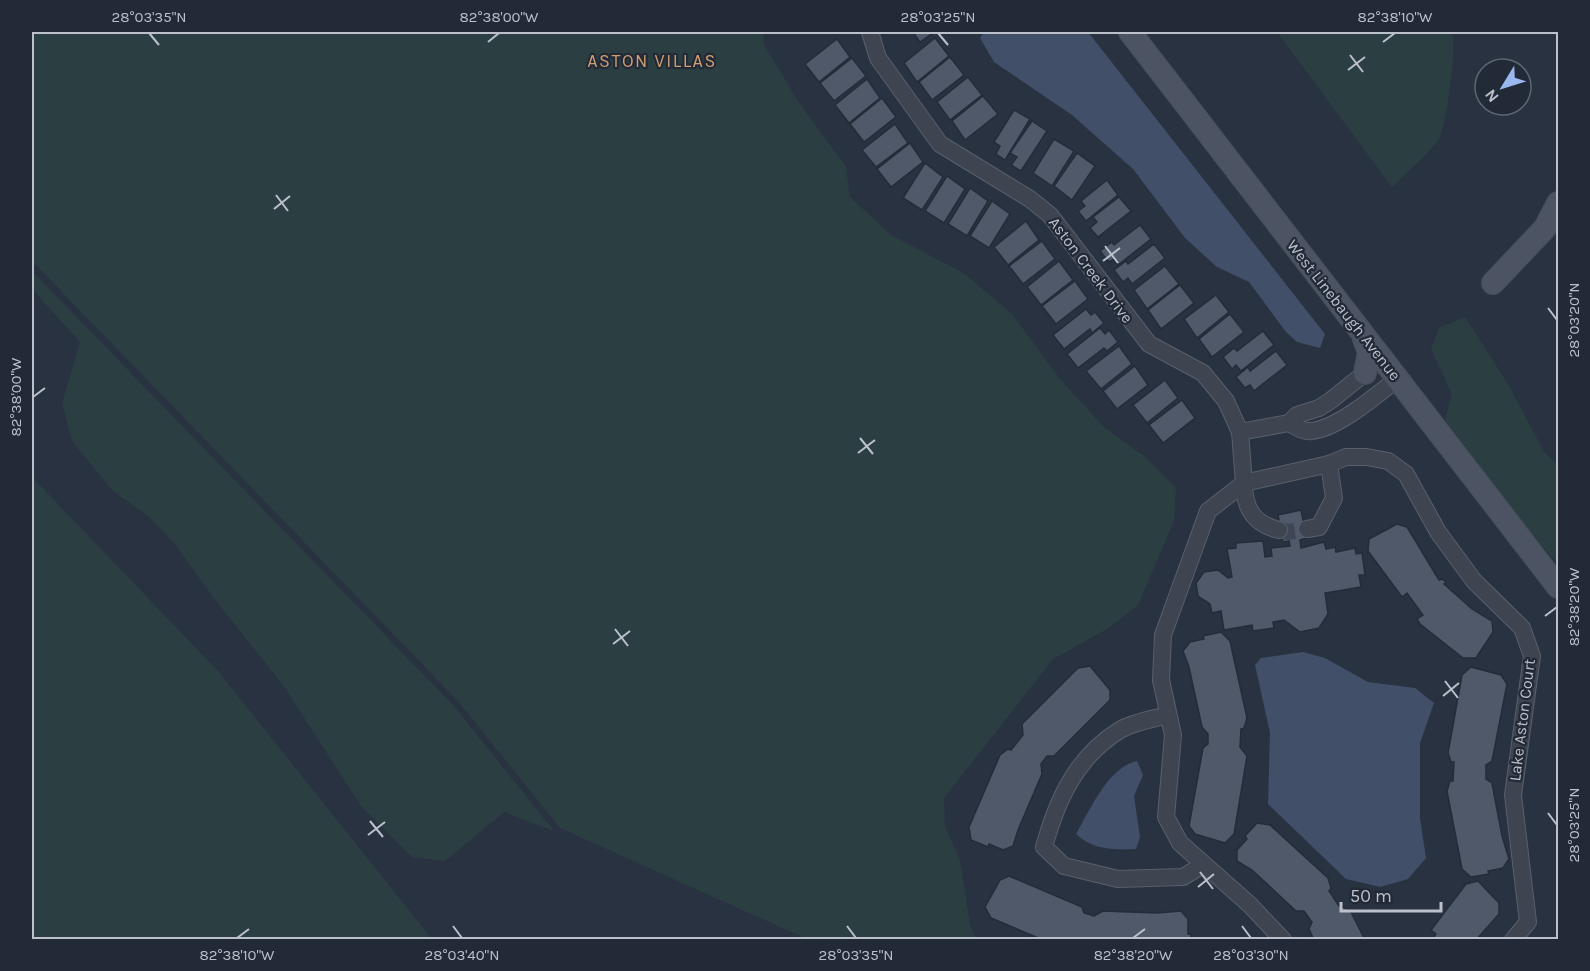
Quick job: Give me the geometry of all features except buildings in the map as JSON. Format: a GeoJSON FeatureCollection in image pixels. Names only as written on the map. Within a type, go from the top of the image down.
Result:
{"type":"FeatureCollection","features":[{"type":"Feature","properties":{"kind":"main road","name":"West Linebaugh Avenue"},"geometry":{"type":"LineString","coordinates":[[1130,32],[1558,587]]}},
{"type":"Feature","properties":{"kind":"main road"},"geometry":{"type":"LineString","coordinates":[[1493,283],[1545,228],[1558,202]]}},
{"type":"Feature","properties":{"kind":"main road"},"geometry":{"type":"LineString","coordinates":[[1363,334],[1369,352],[1365,373]]}},
{"type":"Feature","properties":{"kind":"street","name":"Aston Creek Drive"},"geometry":{"type":"LineString","coordinates":[[870,32],[878,58],[940,144],[1030,199],[1050,215],[1149,344],[1203,373],[1226,401],[1240,432]]}},
{"type":"Feature","properties":{"kind":"street"},"geometry":{"type":"LineString","coordinates":[[1279,530],[1266,527],[1254,519],[1244,498],[1240,432],[1289,423],[1297,415],[1319,408],[1330,401],[1365,373]]}},
{"type":"Feature","properties":{"kind":"street"},"geometry":{"type":"LineString","coordinates":[[1289,423],[1309,432],[1321,429],[1339,420],[1397,379]]}},
{"type":"Feature","properties":{"kind":"street","name":"Lake Aston Court"},"geometry":{"type":"LineString","coordinates":[[1283,939],[1250,904],[1203,865],[1174,835],[1166,817],[1173,735],[1161,680],[1163,635],[1208,511],[1244,483],[1329,464],[1346,457],[1388,461],[1406,474],[1438,532],[1474,580],[1522,628],[1532,656],[1513,795],[1528,922],[1513,939]]}},
{"type":"Feature","properties":{"kind":"street"},"geometry":{"type":"LineString","coordinates":[[1306,529],[1320,526],[1334,498],[1329,464]]}},
{"type":"Feature","properties":{"kind":"street"},"geometry":{"type":"LineString","coordinates":[[1168,715],[1121,729],[1093,752],[1069,780],[1054,811],[1044,847],[1064,866],[1118,879],[1183,877],[1203,865]]}},
{"type":"Feature","properties":{"kind":"green space"},"geometry":{"type":"Polygon","coordinates":[[[32,32],[764,32],[763,43],[798,101],[846,167],[850,197],[891,235],[965,274],[1012,314],[1060,379],[1103,426],[1145,457],[1176,488],[1174,521],[1138,605],[1107,629],[1053,659],[944,798],[945,827],[960,859],[970,925],[976,939],[807,939],[560,828],[458,701],[32,261],[32,32]]]}},
{"type":"Feature","properties":{"kind":"green space"},"geometry":{"type":"Polygon","coordinates":[[[1277,32],[1452,32],[1453,53],[1446,115],[1437,142],[1392,187],[1277,32]]]}},
{"type":"Feature","properties":{"kind":"green space"},"geometry":{"type":"Polygon","coordinates":[[[32,271],[453,705],[554,831],[504,812],[445,861],[412,857],[361,806],[283,685],[216,601],[174,543],[149,517],[112,490],[72,441],[62,403],[80,342],[32,289],[32,271]]]}},
{"type":"Feature","properties":{"kind":"green space"},"geometry":{"type":"Polygon","coordinates":[[[1465,317],[1508,384],[1544,452],[1558,465],[1558,561],[1554,560],[1515,514],[1445,420],[1452,394],[1431,349],[1439,328],[1465,317]]]}},
{"type":"Feature","properties":{"kind":"green space"},"geometry":{"type":"Polygon","coordinates":[[[32,477],[218,671],[432,939],[32,939],[32,477]]]}},
{"type":"Feature","properties":{"kind":"water"},"geometry":{"type":"Polygon","coordinates":[[[984,32],[1088,32],[1325,334],[1320,348],[1297,342],[1286,332],[1249,282],[1217,267],[1185,238],[1133,169],[1072,115],[994,62],[980,38],[984,32]]]}},
{"type":"Feature","properties":{"kind":"water"},"geometry":{"type":"Polygon","coordinates":[[[1303,652],[1325,658],[1368,682],[1415,688],[1434,703],[1420,743],[1420,818],[1426,858],[1408,879],[1380,887],[1346,879],[1268,804],[1270,733],[1255,665],[1261,658],[1303,652]]]}},
{"type":"Feature","properties":{"kind":"water"},"geometry":{"type":"Polygon","coordinates":[[[1137,761],[1143,775],[1134,796],[1140,837],[1136,849],[1104,848],[1082,839],[1076,834],[1101,791],[1117,772],[1137,761]]]}},
{"type":"Feature","properties":{"kind":"tunnel"},"geometry":{"type":"LineString","coordinates":[[1279,530],[1288,532],[1307,529]]}},
{"type":"Feature","properties":{"kind":"district","name":"ASTON VILLAS"},"geometry":{"type":"Point","coordinates":[652,61]}}]}
